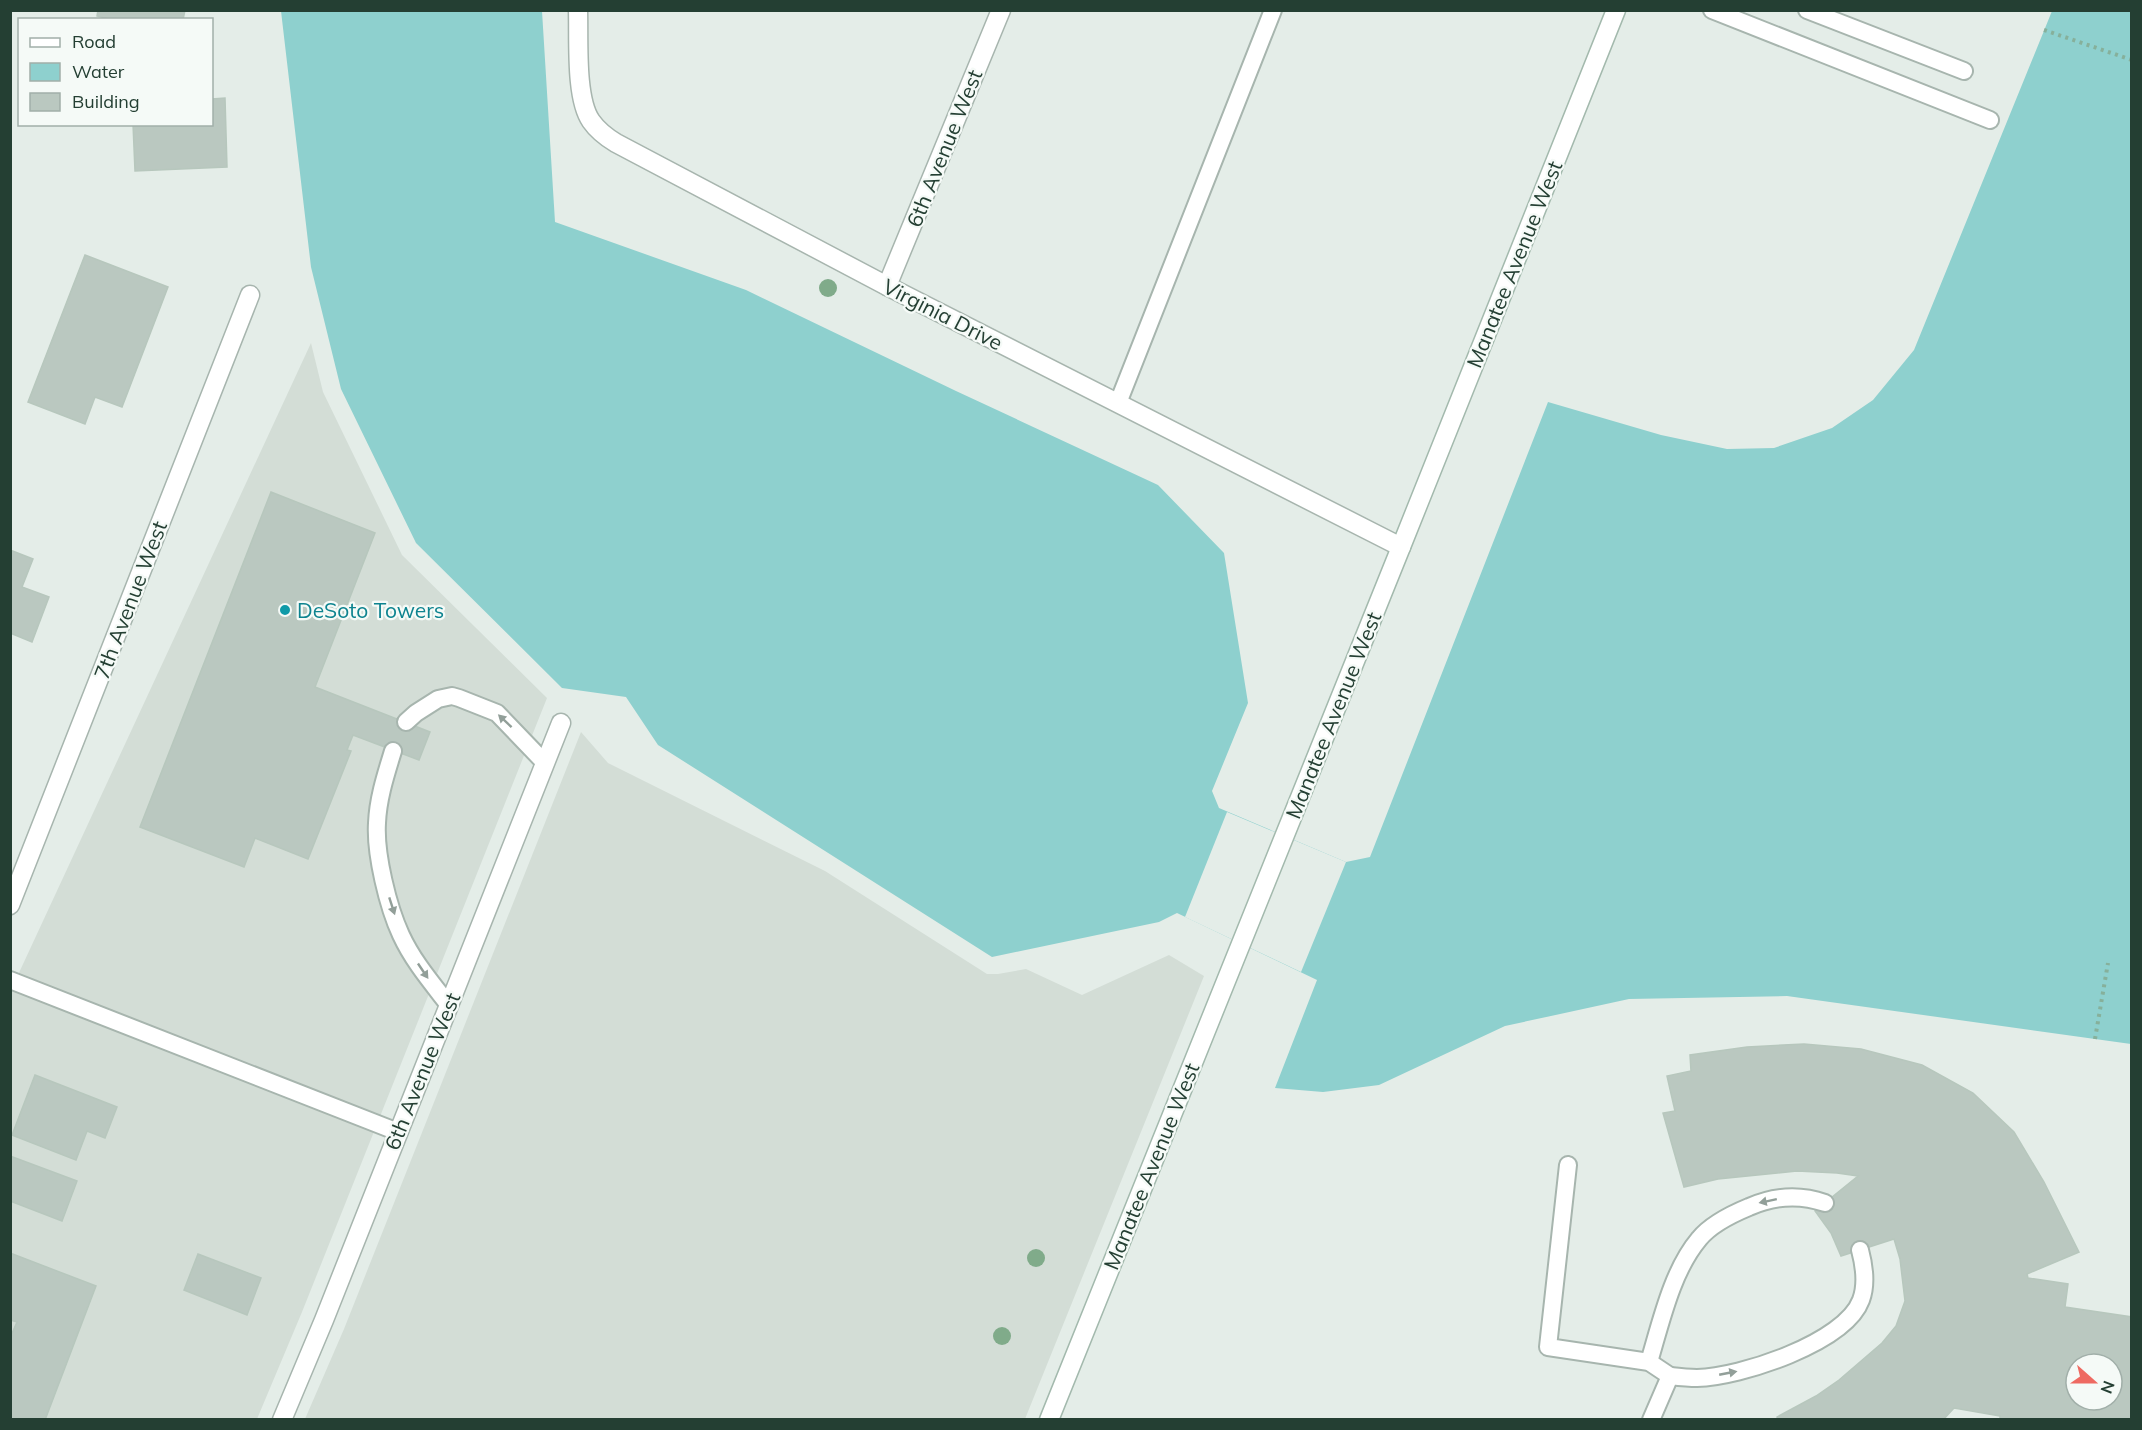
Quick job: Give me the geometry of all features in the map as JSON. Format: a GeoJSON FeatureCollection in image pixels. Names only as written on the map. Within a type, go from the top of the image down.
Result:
{"type":"FeatureCollection","features":[{"type":"Feature","properties":{"kind":"street","name":"Virginia Drive"},"geometry":{"type":"LineString","coordinates":[[578,10],[580,91],[589,119],[601,132],[626,149],[887,286],[1401,547]]}},
{"type":"Feature","properties":{"kind":"street","name":"6th Avenue West"},"geometry":{"type":"LineString","coordinates":[[887,286],[1001,10]]}},
{"type":"Feature","properties":{"kind":"street","name":"Manatee Avenue West"},"geometry":{"type":"LineString","coordinates":[[1049,1419],[1616,10]]}},
{"type":"Feature","properties":{"kind":"street","name":"7th Avenue West"},"geometry":{"type":"LineString","coordinates":[[10,905],[250,295]]}},
{"type":"Feature","properties":{"kind":"street","name":"6th Avenue West"},"geometry":{"type":"LineString","coordinates":[[282,1419],[324,1320],[561,723]]}},
{"type":"Feature","properties":{"kind":"lane"},"geometry":{"type":"LineString","coordinates":[[1118,404],[1273,10]]}},
{"type":"Feature","properties":{"kind":"lane"},"geometry":{"type":"LineString","coordinates":[[1712,10],[1990,120]]}},
{"type":"Feature","properties":{"kind":"lane"},"geometry":{"type":"LineString","coordinates":[[1807,10],[1964,71]]}},
{"type":"Feature","properties":{"kind":"lane"},"geometry":{"type":"LineString","coordinates":[[406,722],[438,699],[452,696],[459,698],[497,713],[545,763]]}},
{"type":"Feature","properties":{"kind":"lane"},"geometry":{"type":"LineString","coordinates":[[393,751],[382,785],[377,823],[378,851],[383,878],[401,934],[423,973],[448,1004]]}},
{"type":"Feature","properties":{"kind":"lane"},"geometry":{"type":"LineString","coordinates":[[10,980],[398,1132]]}},
{"type":"Feature","properties":{"kind":"lane"},"geometry":{"type":"LineString","coordinates":[[1568,1165],[1548,1347],[1649,1362],[1670,1376],[1697,1378],[1730,1374],[1761,1365],[1808,1346],[1840,1326],[1858,1307],[1862,1298],[1863,1263],[1860,1250]]}},
{"type":"Feature","properties":{"kind":"lane"},"geometry":{"type":"LineString","coordinates":[[1649,1362],[1671,1291],[1700,1238],[1729,1216],[1759,1203],[1791,1196],[1807,1197],[1825,1203]]}},
{"type":"Feature","properties":{"kind":"lane"},"geometry":{"type":"LineString","coordinates":[[1651,1419],[1670,1376]]}},
{"type":"Feature","properties":{"kind":"path"},"geometry":{"type":"LineString","coordinates":[[2044,30],[2132,60]]}},
{"type":"Feature","properties":{"kind":"path"},"geometry":{"type":"LineString","coordinates":[[2096,1040],[2108,963]]}},
{"type":"Feature","properties":{"kind":"shaded area"},"geometry":{"type":"Polygon","coordinates":[[[311,343],[323,392],[402,555],[547,698],[302,1312],[257,1419],[11,1420],[11,990],[311,343]]]}},
{"type":"Feature","properties":{"kind":"shaded area"},"geometry":{"type":"Polygon","coordinates":[[[581,732],[608,763],[825,871],[987,974],[1026,969],[1082,995],[1169,955],[1204,976],[1025,1419],[305,1419],[344,1329],[581,732]]]}},
{"type":"Feature","properties":{"kind":"water"},"geometry":{"type":"Polygon","coordinates":[[[281,11],[542,11],[555,222],[746,290],[1158,485],[1224,553],[1248,703],[1212,791],[1219,808],[1346,862],[1370,857],[1548,402],[1661,435],[1727,449],[1774,448],[1832,428],[1873,400],[1914,350],[2052,11],[2131,11],[2131,1044],[1787,996],[1629,999],[1505,1026],[1379,1085],[1323,1092],[1275,1088],[1317,980],[1177,913],[1159,922],[992,957],[658,745],[626,697],[562,688],[416,543],[341,389],[311,267],[281,11]]]}},
{"type":"Feature","properties":{"kind":"pier"},"geometry":{"type":"Polygon","coordinates":[[[1227,812],[1346,862],[1301,972],[1185,917],[1227,812]]]}},
{"type":"Feature","properties":{"kind":"building"},"geometry":{"type":"Polygon","coordinates":[[[98,10],[185,10],[183,18],[105,18],[97,16],[98,10]]]}},
{"type":"Feature","properties":{"kind":"building"},"geometry":{"type":"Polygon","coordinates":[[[225,98],[227,167],[135,171],[133,126],[213,126],[213,99],[225,98]]]}},
{"type":"Feature","properties":{"kind":"building"},"geometry":{"type":"Polygon","coordinates":[[[85,255],[168,287],[122,407],[95,397],[85,424],[28,402],[85,255]]]}},
{"type":"Feature","properties":{"kind":"building","name":"DeSoto Towers"},"geometry":{"type":"Polygon","coordinates":[[[271,492],[375,533],[315,687],[430,732],[419,760],[353,735],[347,750],[351,751],[308,859],[255,838],[244,867],[140,827],[271,492]]]}},
{"type":"Feature","properties":{"kind":"building"},"geometry":{"type":"Polygon","coordinates":[[[10,550],[33,559],[22,587],[49,597],[32,642],[10,633],[10,550]]]}},
{"type":"Feature","properties":{"kind":"building"},"geometry":{"type":"Polygon","coordinates":[[[1804,1044],[1861,1049],[1922,1065],[1973,1093],[2014,1132],[2044,1182],[2079,1252],[2027,1274],[2028,1278],[2068,1284],[2065,1307],[2132,1317],[2132,1420],[2000,1420],[2000,1416],[1954,1408],[1943,1420],[1778,1420],[1777,1417],[1816,1396],[1839,1380],[1882,1343],[1896,1326],[1905,1301],[1900,1259],[1894,1239],[1841,1256],[1831,1233],[1815,1211],[1858,1176],[1797,1171],[1718,1179],[1684,1187],[1663,1113],[1675,1111],[1667,1076],[1691,1071],[1690,1055],[1747,1047],[1804,1044]]]}},
{"type":"Feature","properties":{"kind":"building"},"geometry":{"type":"Polygon","coordinates":[[[35,1075],[117,1107],[105,1138],[87,1131],[76,1160],[12,1135],[35,1075]]]}},
{"type":"Feature","properties":{"kind":"building"},"geometry":{"type":"Polygon","coordinates":[[[10,1156],[77,1181],[62,1221],[10,1201],[10,1156]]]}},
{"type":"Feature","properties":{"kind":"building"},"geometry":{"type":"Polygon","coordinates":[[[10,1253],[96,1286],[45,1420],[10,1420],[10,1338],[17,1322],[10,1320],[10,1253]]]}},
{"type":"Feature","properties":{"kind":"building"},"geometry":{"type":"Polygon","coordinates":[[[198,1254],[261,1278],[247,1315],[184,1290],[198,1254]]]}},
{"type":"Feature","properties":{"kind":"place","name":"DeSoto Towers"},"geometry":{"type":"Point","coordinates":[285,610]}}]}
